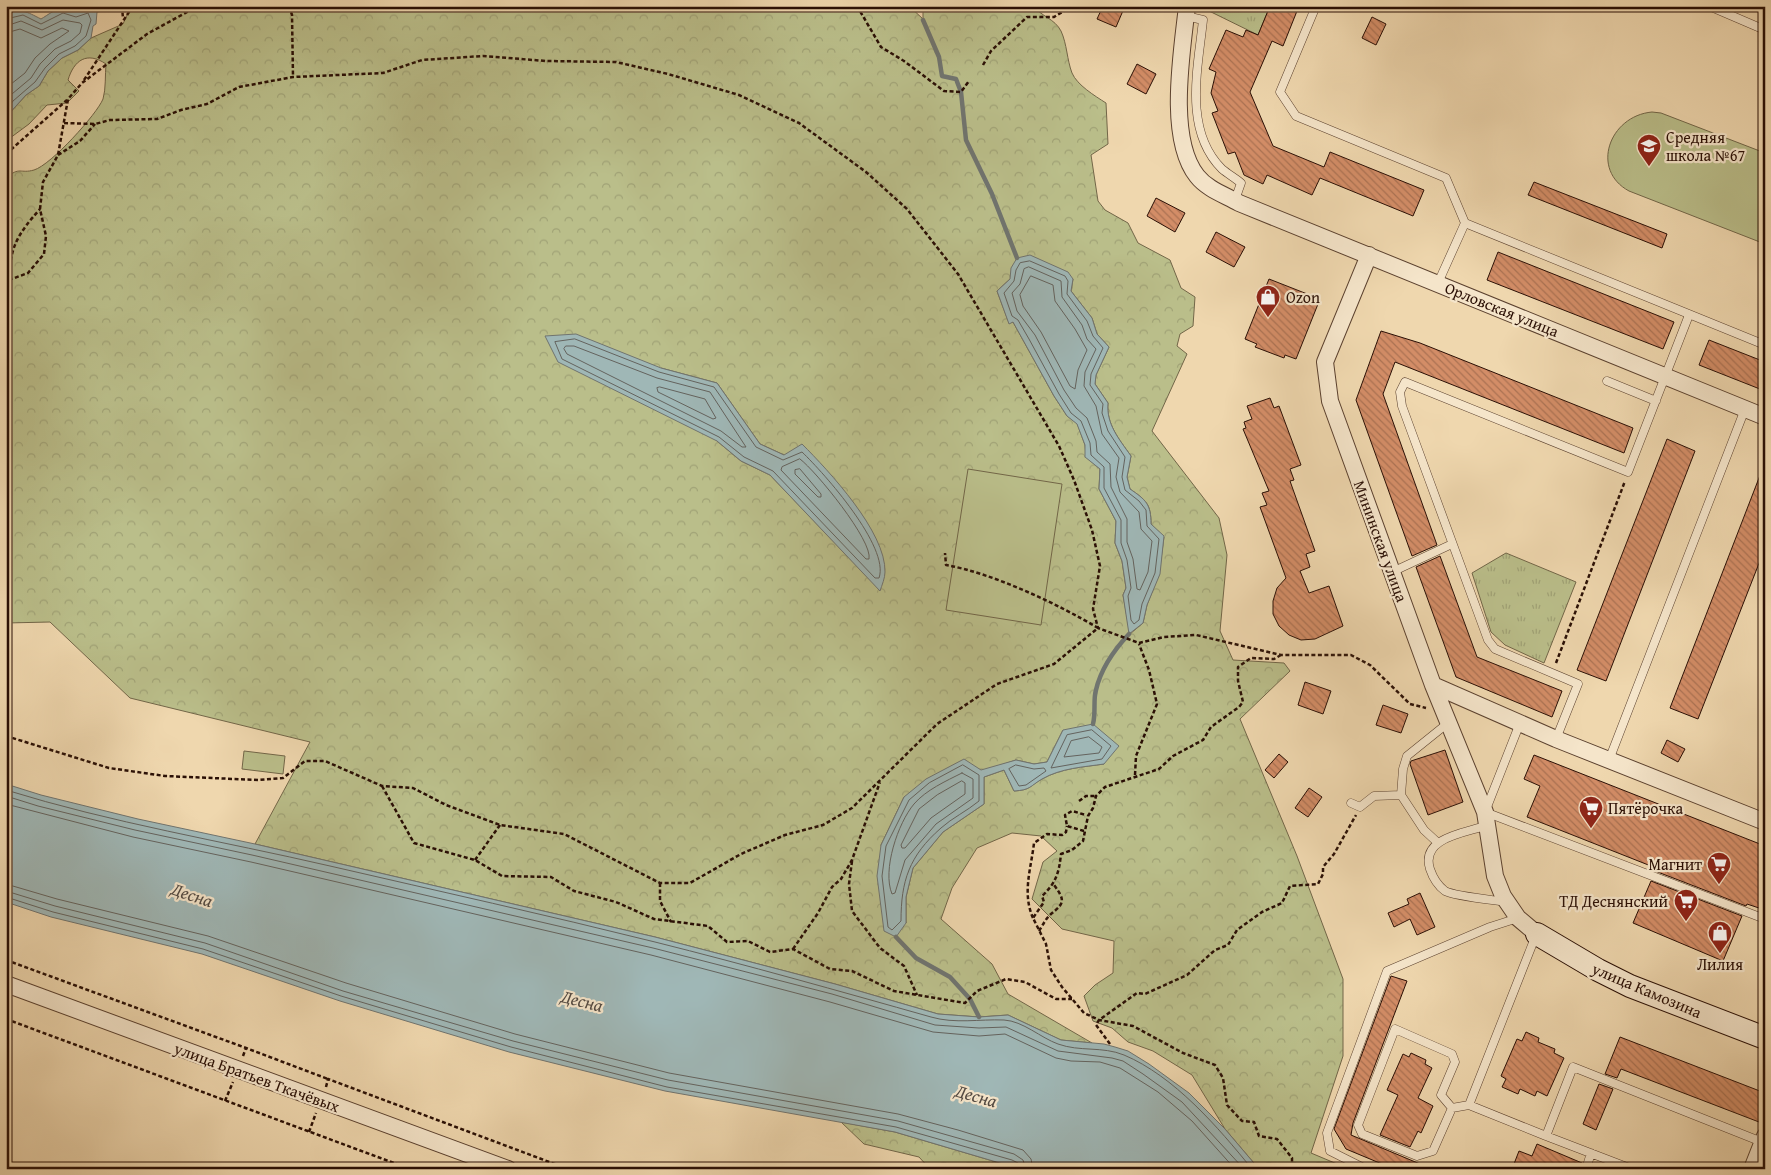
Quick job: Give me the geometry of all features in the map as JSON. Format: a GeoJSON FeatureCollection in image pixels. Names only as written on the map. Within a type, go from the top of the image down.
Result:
{"type":"FeatureCollection","features":[{"type":"Feature","properties":{"kind":"street","name":"Орловская улица"},"geometry":{"type":"LineString","coordinates":[[1186,11],[1179,99],[1182,141],[1188,160],[1198,177],[1213,190],[1765,417]]}},
{"type":"Feature","properties":{"kind":"street","name":"Мининская улица"},"geometry":{"type":"LineString","coordinates":[[1369,255],[1325,362],[1330,401],[1485,819]]}},
{"type":"Feature","properties":{"kind":"street"},"geometry":{"type":"LineString","coordinates":[[1434,685],[1556,739],[1765,822]]}},
{"type":"Feature","properties":{"kind":"street","name":"улица Камозина"},"geometry":{"type":"LineString","coordinates":[[1485,819],[1495,876],[1508,903],[1518,918],[1537,934],[1598,970],[1630,986],[1765,1038]]}},
{"type":"Feature","properties":{"kind":"street","name":"улица Братьев Ткачёвых"},"geometry":{"type":"LineString","coordinates":[[6,984],[482,1169]]}},
{"type":"Feature","properties":{"kind":"street","name":"улица Братьев Ткачёвых"},"geometry":{"type":"LineString","coordinates":[[6,995],[508,1169]]}},
{"type":"Feature","properties":{"kind":"street"},"geometry":{"type":"LineString","coordinates":[[1752,1169],[1764,1139]]}},
{"type":"Feature","properties":{"kind":"lane"},"geometry":{"type":"LineString","coordinates":[[1316,6],[1280,92],[1296,116],[1446,178],[1464,223],[1438,283]]}},
{"type":"Feature","properties":{"kind":"lane"},"geometry":{"type":"LineString","coordinates":[[1709,6],[1765,30]]}},
{"type":"Feature","properties":{"kind":"lane"},"geometry":{"type":"LineString","coordinates":[[1186,11],[1204,20],[1196,104],[1204,142],[1222,168],[1241,183],[1237,201]]}},
{"type":"Feature","properties":{"kind":"lane"},"geometry":{"type":"LineString","coordinates":[[1464,223],[1765,345]]}},
{"type":"Feature","properties":{"kind":"lane"},"geometry":{"type":"LineString","coordinates":[[1556,739],[1578,684],[1495,649],[1488,640],[1402,406],[1400,392],[1404,382],[1628,472],[1689,314]]}},
{"type":"Feature","properties":{"kind":"lane"},"geometry":{"type":"LineString","coordinates":[[1607,381],[1656,402]]}},
{"type":"Feature","properties":{"kind":"lane"},"geometry":{"type":"LineString","coordinates":[[1609,760],[1746,409]]}},
{"type":"Feature","properties":{"kind":"lane"},"geometry":{"type":"LineString","coordinates":[[1392,572],[1452,544]]}},
{"type":"Feature","properties":{"kind":"lane"},"geometry":{"type":"LineString","coordinates":[[1437,842],[1424,830],[1401,795],[1403,769],[1407,756],[1446,718]]}},
{"type":"Feature","properties":{"kind":"lane"},"geometry":{"type":"LineString","coordinates":[[1508,903],[1446,892],[1434,879],[1429,865],[1431,848],[1437,842],[1485,819],[1520,723]]}},
{"type":"Feature","properties":{"kind":"lane"},"geometry":{"type":"LineString","coordinates":[[1351,803],[1360,807],[1374,796],[1401,795]]}},
{"type":"Feature","properties":{"kind":"lane"},"geometry":{"type":"LineString","coordinates":[[1485,819],[1765,919]]}},
{"type":"Feature","properties":{"kind":"lane"},"geometry":{"type":"LineString","coordinates":[[1366,1169],[1330,1151],[1327,1133],[1387,971],[1518,918]]}},
{"type":"Feature","properties":{"kind":"lane"},"geometry":{"type":"LineString","coordinates":[[1469,1105],[1537,934]]}},
{"type":"Feature","properties":{"kind":"lane"},"geometry":{"type":"LineString","coordinates":[[1395,1029],[1452,1054],[1454,1062],[1441,1095],[1452,1108],[1433,1151],[1417,1156],[1362,1134],[1358,1125],[1395,1029]]}},
{"type":"Feature","properties":{"kind":"lane"},"geometry":{"type":"LineString","coordinates":[[1546,1136],[1573,1067],[1764,1139]]}},
{"type":"Feature","properties":{"kind":"lane"},"geometry":{"type":"LineString","coordinates":[[1452,1108],[1469,1105],[1632,1169]]}},
{"type":"Feature","properties":{"kind":"lane"},"geometry":{"type":"LineString","coordinates":[[1586,1169],[1592,1153]]}},
{"type":"Feature","properties":{"kind":"path"},"geometry":{"type":"LineString","coordinates":[[122,6],[122,20]]}},
{"type":"Feature","properties":{"kind":"path"},"geometry":{"type":"LineString","coordinates":[[82,83],[133,6]]}},
{"type":"Feature","properties":{"kind":"path"},"geometry":{"type":"LineString","coordinates":[[6,154],[82,83],[147,34],[198,6]]}},
{"type":"Feature","properties":{"kind":"path"},"geometry":{"type":"LineString","coordinates":[[289,6],[292,15],[293,77]]}},
{"type":"Feature","properties":{"kind":"path"},"geometry":{"type":"LineString","coordinates":[[857,6],[880,47],[904,61],[944,91],[961,92],[969,81]]}},
{"type":"Feature","properties":{"kind":"path"},"geometry":{"type":"LineString","coordinates":[[983,65],[990,51],[1027,17],[1054,17],[1072,6]]}},
{"type":"Feature","properties":{"kind":"path"},"geometry":{"type":"LineString","coordinates":[[64,123],[95,124],[110,120],[157,119],[181,110],[207,104],[239,87],[293,77],[383,73],[422,60],[483,56],[546,61],[616,62],[668,74],[739,95],[799,122],[866,172],[907,209],[958,274],[1059,446],[1074,480],[1092,530],[1100,566],[1093,609],[1098,628]]}},
{"type":"Feature","properties":{"kind":"path"},"geometry":{"type":"LineString","coordinates":[[9,280],[28,273],[44,254],[46,236],[40,209],[43,182],[58,155],[68,98]]}},
{"type":"Feature","properties":{"kind":"path"},"geometry":{"type":"LineString","coordinates":[[58,155],[80,141],[95,124]]}},
{"type":"Feature","properties":{"kind":"path"},"geometry":{"type":"LineString","coordinates":[[6,286],[9,280],[10,256],[22,229],[40,209]]}},
{"type":"Feature","properties":{"kind":"path"},"geometry":{"type":"LineString","coordinates":[[1552,674],[1628,472]]}},
{"type":"Feature","properties":{"kind":"path"},"geometry":{"type":"LineString","coordinates":[[945,553],[946,565],[973,570],[1078,616],[1098,628],[1139,643],[1164,637],[1196,635],[1281,655],[1352,655],[1370,665],[1410,704],[1446,718]]}},
{"type":"Feature","properties":{"kind":"path"},"geometry":{"type":"LineString","coordinates":[[6,736],[109,768],[165,776],[258,780],[283,778],[305,761],[325,761],[382,786],[413,788],[446,805],[500,824],[564,834],[660,883],[690,883],[741,854],[785,835],[823,825],[852,808],[938,724],[997,684],[1054,664],[1098,628]]}},
{"type":"Feature","properties":{"kind":"path"},"geometry":{"type":"LineString","coordinates":[[1135,776],[1136,756],[1157,704],[1149,670],[1139,643]]}},
{"type":"Feature","properties":{"kind":"path"},"geometry":{"type":"LineString","coordinates":[[1032,918],[1044,902],[1042,896],[1054,885],[1058,875],[1061,854],[1072,850],[1082,841],[1096,796],[1105,787],[1159,769],[1173,756],[1203,740],[1211,727],[1239,708],[1243,702],[1238,681],[1238,667],[1251,658],[1274,659],[1281,655]]}},
{"type":"Feature","properties":{"kind":"path"},"geometry":{"type":"LineString","coordinates":[[793,949],[818,913],[832,887],[841,879],[852,860],[881,779]]}},
{"type":"Feature","properties":{"kind":"path"},"geometry":{"type":"LineString","coordinates":[[382,786],[414,843],[475,860],[502,876],[551,876],[574,891],[616,902],[654,920],[708,926],[727,942],[748,941],[770,952],[793,949],[830,969],[852,971],[894,991],[965,1003],[977,991],[1006,979],[1025,982],[1056,999],[1072,1000]]}},
{"type":"Feature","properties":{"kind":"path"},"geometry":{"type":"LineString","coordinates":[[1079,801],[1086,796],[1096,796]]}},
{"type":"Feature","properties":{"kind":"path"},"geometry":{"type":"LineString","coordinates":[[1110,1044],[1096,1025],[1099,1020],[1137,993],[1145,994],[1187,975],[1215,950],[1228,945],[1237,930],[1262,912],[1282,903],[1290,886],[1318,884],[1323,874],[1322,867],[1334,854],[1360,807]]}},
{"type":"Feature","properties":{"kind":"path"},"geometry":{"type":"LineString","coordinates":[[1086,815],[1072,811],[1065,815],[1066,832],[1062,835],[1048,834],[1034,843],[1026,889],[1027,905],[1046,944],[1051,970],[1072,1000],[1084,1013],[1099,1020],[1133,1026],[1183,1052],[1215,1065],[1223,1078],[1227,1105],[1242,1121],[1254,1122],[1259,1136],[1276,1139],[1292,1158],[1292,1169]]}},
{"type":"Feature","properties":{"kind":"path"},"geometry":{"type":"LineString","coordinates":[[475,860],[500,824]]}},
{"type":"Feature","properties":{"kind":"path"},"geometry":{"type":"LineString","coordinates":[[1067,826],[1084,831]]}},
{"type":"Feature","properties":{"kind":"path"},"geometry":{"type":"LineString","coordinates":[[852,860],[849,884],[852,910],[880,948],[904,966],[917,995]]}},
{"type":"Feature","properties":{"kind":"path"},"geometry":{"type":"LineString","coordinates":[[660,883],[660,901],[671,922]]}},
{"type":"Feature","properties":{"kind":"path"},"geometry":{"type":"LineString","coordinates":[[1039,931],[1049,915],[1059,909],[1062,904],[1061,895],[1054,885]]}},
{"type":"Feature","properties":{"kind":"path"},"geometry":{"type":"LineString","coordinates":[[6,960],[246,1048]]}},
{"type":"Feature","properties":{"kind":"path"},"geometry":{"type":"LineString","coordinates":[[6,1019],[410,1169]]}},
{"type":"Feature","properties":{"kind":"path"},"geometry":{"type":"LineString","coordinates":[[309,1132],[328,1079],[568,1169]]}},
{"type":"Feature","properties":{"kind":"green space"},"geometry":{"type":"Polygon","coordinates":[[[48,6],[114,6],[114,9],[97,12],[89,7],[76,12],[64,8],[55,10],[48,6]]]}},
{"type":"Feature","properties":{"kind":"green space"},"geometry":{"type":"Polygon","coordinates":[[[131,6],[909,6],[923,19],[921,6],[1033,6],[1055,23],[1063,36],[1070,68],[1074,77],[1087,90],[1106,103],[1108,144],[1091,155],[1098,201],[1105,210],[1128,223],[1138,243],[1170,260],[1181,288],[1195,297],[1193,326],[1180,334],[1177,346],[1187,354],[1152,431],[1219,518],[1227,555],[1220,631],[1233,660],[1284,663],[1290,671],[1240,719],[1297,856],[1343,979],[1343,1056],[1311,1153],[1349,1169],[1259,1169],[1225,1129],[1192,1075],[1153,1051],[1128,1042],[1112,1028],[1093,1021],[1084,996],[1095,985],[1113,973],[1114,941],[1062,929],[1032,899],[1043,862],[1057,851],[1041,836],[1012,833],[977,848],[952,888],[941,919],[992,964],[1008,994],[1092,1043],[1061,1040],[1008,1015],[979,1017],[938,1014],[835,984],[655,937],[255,844],[310,742],[130,698],[50,622],[6,623],[6,196],[8,190],[6,178],[17,171],[34,170],[42,166],[83,127],[103,99],[106,64],[93,58],[87,58],[78,63],[68,80],[79,91],[67,103],[47,105],[29,124],[6,141],[6,117],[26,95],[39,86],[48,71],[62,58],[78,50],[91,38],[123,24],[131,6]],[[1010,279],[997,291],[1009,323],[1013,322],[1067,416],[1077,423],[1085,445],[1086,457],[1100,469],[1099,489],[1116,521],[1115,543],[1122,561],[1126,588],[1123,595],[1130,634],[1143,623],[1147,605],[1159,574],[1164,537],[1151,524],[1149,507],[1140,496],[1130,489],[1127,477],[1131,456],[1111,425],[1108,403],[1095,384],[1096,375],[1109,347],[1097,334],[1092,318],[1071,291],[1073,279],[1010,279]],[[661,368],[717,441],[741,461],[770,475],[880,590],[784,455],[760,444],[717,383],[661,368]],[[1063,730],[1047,762],[1034,764],[1016,760],[904,797],[881,845],[906,923],[906,897],[913,868],[943,832],[984,804],[984,777],[1004,770],[1014,791],[1027,789],[1057,772],[1104,764],[1063,730]]]}},
{"type":"Feature","properties":{"kind":"green space"},"geometry":{"type":"Polygon","coordinates":[[[1205,6],[1270,6],[1258,35],[1205,9],[1205,6]]]}},
{"type":"Feature","properties":{"kind":"green space"},"geometry":{"type":"Polygon","coordinates":[[[1652,112],[1661,113],[1765,153],[1765,244],[1629,191],[1617,182],[1610,170],[1608,158],[1610,145],[1616,133],[1625,123],[1637,116],[1652,112]]]}},
{"type":"Feature","properties":{"kind":"green space"},"geometry":{"type":"Polygon","coordinates":[[[968,469],[1062,484],[1041,625],[946,610],[968,469]]]}},
{"type":"Feature","properties":{"kind":"green space"},"geometry":{"type":"Polygon","coordinates":[[[1506,553],[1576,582],[1544,663],[1505,645],[1491,632],[1472,573],[1506,553]]]}},
{"type":"Feature","properties":{"kind":"green space"},"geometry":{"type":"Polygon","coordinates":[[[244,751],[285,756],[283,774],[242,769],[244,751]]]}},
{"type":"Feature","properties":{"kind":"green space"},"geometry":{"type":"Polygon","coordinates":[[[841,1122],[895,1132],[1020,1169],[930,1169],[919,1157],[864,1144],[841,1122]]]}},
{"type":"Feature","properties":{"kind":"water"},"geometry":{"type":"Polygon","coordinates":[[[89,7],[97,12],[96,24],[93,26],[91,38],[78,50],[62,58],[48,71],[39,86],[26,95],[6,117],[6,15],[20,11],[41,19],[61,8],[78,10],[89,7]]]}},
{"type":"Feature","properties":{"kind":"water"},"geometry":{"type":"Polygon","coordinates":[[[1030,255],[1068,272],[1073,279],[1071,291],[1092,318],[1097,334],[1109,347],[1096,375],[1095,384],[1108,403],[1109,418],[1114,431],[1131,456],[1127,477],[1130,489],[1140,496],[1149,507],[1151,524],[1164,536],[1160,574],[1147,605],[1143,623],[1129,634],[1123,595],[1126,588],[1122,561],[1115,543],[1116,521],[1099,489],[1100,469],[1085,457],[1085,445],[1077,424],[1067,416],[1054,396],[1013,322],[1009,324],[997,291],[1010,279],[1011,268],[1017,258],[1030,255]]]}},
{"type":"Feature","properties":{"kind":"water"},"geometry":{"type":"Polygon","coordinates":[[[576,334],[661,368],[717,383],[760,444],[784,455],[802,444],[854,503],[876,539],[883,556],[885,572],[880,591],[770,475],[741,461],[717,441],[558,362],[545,336],[576,334]]]}},
{"type":"Feature","properties":{"kind":"water"},"geometry":{"type":"Polygon","coordinates":[[[1093,724],[1119,746],[1104,764],[1057,772],[1027,789],[1014,791],[1004,770],[984,777],[984,804],[943,832],[913,868],[906,897],[906,923],[896,937],[884,931],[877,876],[881,845],[904,797],[926,779],[964,759],[981,770],[1016,760],[1034,764],[1047,762],[1063,730],[1093,724]]]}},
{"type":"Feature","properties":{"kind":"water","name":"Десна"},"geometry":{"type":"Polygon","coordinates":[[[6,784],[41,795],[138,819],[255,844],[655,937],[835,984],[938,1014],[979,1017],[1008,1015],[1061,1040],[1104,1044],[1115,1047],[1128,1051],[1149,1064],[1189,1093],[1225,1129],[1259,1169],[1020,1169],[895,1132],[665,1091],[509,1052],[340,1001],[202,954],[51,917],[6,902],[6,784]]]}},
{"type":"Feature","properties":{"kind":"building"},"geometry":{"type":"Polygon","coordinates":[[[1103,6],[1125,6],[1116,27],[1097,19],[1103,6]]]}},
{"type":"Feature","properties":{"kind":"building"},"geometry":{"type":"Polygon","coordinates":[[[1270,6],[1299,6],[1283,46],[1272,41],[1250,92],[1273,146],[1324,167],[1330,152],[1424,190],[1413,216],[1320,178],[1312,195],[1267,175],[1263,184],[1244,175],[1235,152],[1228,154],[1212,113],[1218,111],[1211,93],[1216,72],[1209,69],[1226,30],[1243,37],[1246,30],[1258,35],[1270,6]]]}},
{"type":"Feature","properties":{"kind":"building"},"geometry":{"type":"Polygon","coordinates":[[[1372,17],[1386,24],[1376,45],[1362,38],[1372,17]]]}},
{"type":"Feature","properties":{"kind":"building"},"geometry":{"type":"Polygon","coordinates":[[[1137,64],[1156,74],[1146,94],[1127,84],[1137,64]]]}},
{"type":"Feature","properties":{"kind":"building"},"geometry":{"type":"Polygon","coordinates":[[[1534,182],[1667,234],[1662,248],[1528,195],[1534,182]]]}},
{"type":"Feature","properties":{"kind":"building"},"geometry":{"type":"Polygon","coordinates":[[[1156,198],[1185,213],[1175,232],[1147,216],[1156,198]]]}},
{"type":"Feature","properties":{"kind":"building"},"geometry":{"type":"Polygon","coordinates":[[[1216,232],[1245,247],[1234,267],[1206,252],[1216,232]]]}},
{"type":"Feature","properties":{"kind":"building"},"geometry":{"type":"Polygon","coordinates":[[[1498,252],[1674,322],[1663,349],[1487,280],[1498,252]]]}},
{"type":"Feature","properties":{"kind":"building"},"geometry":{"type":"Polygon","coordinates":[[[1269,279],[1320,299],[1296,359],[1285,355],[1284,358],[1255,347],[1257,344],[1245,339],[1269,279]]]}},
{"type":"Feature","properties":{"kind":"building"},"geometry":{"type":"Polygon","coordinates":[[[1381,331],[1420,343],[1633,428],[1624,453],[1395,362],[1383,394],[1437,545],[1412,556],[1356,400],[1381,331]]]}},
{"type":"Feature","properties":{"kind":"building"},"geometry":{"type":"Polygon","coordinates":[[[1709,340],[1765,362],[1765,391],[1699,365],[1709,340]]]}},
{"type":"Feature","properties":{"kind":"building"},"geometry":{"type":"Polygon","coordinates":[[[1270,398],[1274,408],[1279,406],[1301,465],[1290,469],[1294,480],[1290,481],[1315,551],[1306,554],[1310,567],[1300,571],[1309,593],[1329,586],[1343,626],[1315,639],[1301,640],[1289,635],[1279,626],[1273,614],[1273,601],[1277,588],[1286,578],[1260,507],[1267,505],[1262,493],[1269,491],[1243,429],[1246,428],[1244,422],[1252,419],[1247,406],[1270,398]]]}},
{"type":"Feature","properties":{"kind":"building"},"geometry":{"type":"Polygon","coordinates":[[[1667,439],[1695,451],[1606,681],[1577,670],[1667,439]]]}},
{"type":"Feature","properties":{"kind":"building"},"geometry":{"type":"Polygon","coordinates":[[[1764,465],[1765,548],[1698,719],[1670,708],[1764,465]]]}},
{"type":"Feature","properties":{"kind":"building"},"geometry":{"type":"Polygon","coordinates":[[[1440,556],[1477,657],[1562,691],[1552,717],[1456,677],[1416,567],[1440,556]]]}},
{"type":"Feature","properties":{"kind":"building"},"geometry":{"type":"Polygon","coordinates":[[[1305,682],[1331,691],[1323,714],[1298,705],[1305,682]]]}},
{"type":"Feature","properties":{"kind":"building"},"geometry":{"type":"Polygon","coordinates":[[[1383,705],[1408,714],[1401,733],[1376,725],[1383,705]]]}},
{"type":"Feature","properties":{"kind":"building"},"geometry":{"type":"Polygon","coordinates":[[[1667,740],[1685,749],[1678,762],[1661,753],[1667,740]]]}},
{"type":"Feature","properties":{"kind":"building"},"geometry":{"type":"Polygon","coordinates":[[[1445,750],[1463,802],[1428,815],[1410,764],[1411,761],[1445,750]]]}},
{"type":"Feature","properties":{"kind":"building"},"geometry":{"type":"Polygon","coordinates":[[[1279,754],[1288,762],[1274,778],[1265,770],[1279,754]]]}},
{"type":"Feature","properties":{"kind":"building"},"geometry":{"type":"Polygon","coordinates":[[[1534,755],[1765,846],[1765,910],[1747,904],[1746,906],[1655,871],[1656,868],[1527,817],[1540,786],[1524,779],[1534,755]]]}},
{"type":"Feature","properties":{"kind":"building"},"geometry":{"type":"Polygon","coordinates":[[[1309,788],[1322,797],[1308,817],[1295,808],[1309,788]]]}},
{"type":"Feature","properties":{"kind":"building","name":"ТД Деснянский"},"geometry":{"type":"Polygon","coordinates":[[[1651,881],[1742,916],[1723,961],[1633,923],[1651,881]]]}},
{"type":"Feature","properties":{"kind":"building"},"geometry":{"type":"Polygon","coordinates":[[[1420,893],[1435,927],[1417,935],[1410,919],[1394,927],[1388,913],[1409,904],[1407,899],[1420,893]]]}},
{"type":"Feature","properties":{"kind":"building"},"geometry":{"type":"Polygon","coordinates":[[[1391,976],[1407,981],[1353,1123],[1351,1135],[1432,1169],[1394,1169],[1346,1149],[1334,1129],[1391,976]]]}},
{"type":"Feature","properties":{"kind":"building"},"geometry":{"type":"Polygon","coordinates":[[[1526,1032],[1539,1038],[1538,1042],[1555,1049],[1554,1053],[1564,1058],[1547,1096],[1537,1091],[1535,1096],[1520,1089],[1518,1094],[1502,1087],[1506,1079],[1501,1076],[1517,1039],[1522,1041],[1526,1032]]]}},
{"type":"Feature","properties":{"kind":"building"},"geometry":{"type":"Polygon","coordinates":[[[1620,1037],[1765,1093],[1765,1109],[1759,1122],[1621,1069],[1617,1078],[1605,1074],[1620,1037]]]}},
{"type":"Feature","properties":{"kind":"building"},"geometry":{"type":"Polygon","coordinates":[[[1411,1053],[1426,1060],[1425,1064],[1432,1068],[1418,1098],[1433,1106],[1421,1133],[1418,1131],[1410,1147],[1380,1135],[1398,1095],[1387,1090],[1403,1054],[1409,1057],[1411,1053]]]}},
{"type":"Feature","properties":{"kind":"building"},"geometry":{"type":"Polygon","coordinates":[[[1599,1084],[1613,1089],[1596,1130],[1583,1124],[1599,1084]]]}},
{"type":"Feature","properties":{"kind":"building"},"geometry":{"type":"Polygon","coordinates":[[[1537,1144],[1582,1163],[1581,1169],[1512,1169],[1519,1151],[1532,1156],[1537,1144]]]}},
{"type":"Feature","properties":{"kind":"waterway"},"geometry":{"type":"LineString","coordinates":[[923,20],[939,57],[942,76],[956,79],[961,92],[966,140],[992,194],[1017,258]]}},
{"type":"Feature","properties":{"kind":"waterway"},"geometry":{"type":"LineString","coordinates":[[1093,724],[1095,694],[1101,674],[1113,653],[1129,634]]}},
{"type":"Feature","properties":{"kind":"waterway"},"geometry":{"type":"LineString","coordinates":[[896,937],[916,958],[950,977],[970,999],[979,1017]]}},
{"type":"Feature","properties":{"kind":"place","name":"Средняя школа №67"},"geometry":{"type":"Point","coordinates":[1649,167]}},
{"type":"Feature","properties":{"kind":"place","name":"Ozon"},"geometry":{"type":"Point","coordinates":[1268,318]}},
{"type":"Feature","properties":{"kind":"place","name":"Пятёрочка"},"geometry":{"type":"Point","coordinates":[1591,829]}},
{"type":"Feature","properties":{"kind":"place","name":"Магнит"},"geometry":{"type":"Point","coordinates":[1719,885]}},
{"type":"Feature","properties":{"kind":"place","name":"ТД Деснянский"},"geometry":{"type":"Point","coordinates":[1686,922]}},
{"type":"Feature","properties":{"kind":"place","name":"Лилия"},"geometry":{"type":"Point","coordinates":[1720,954]}}]}
